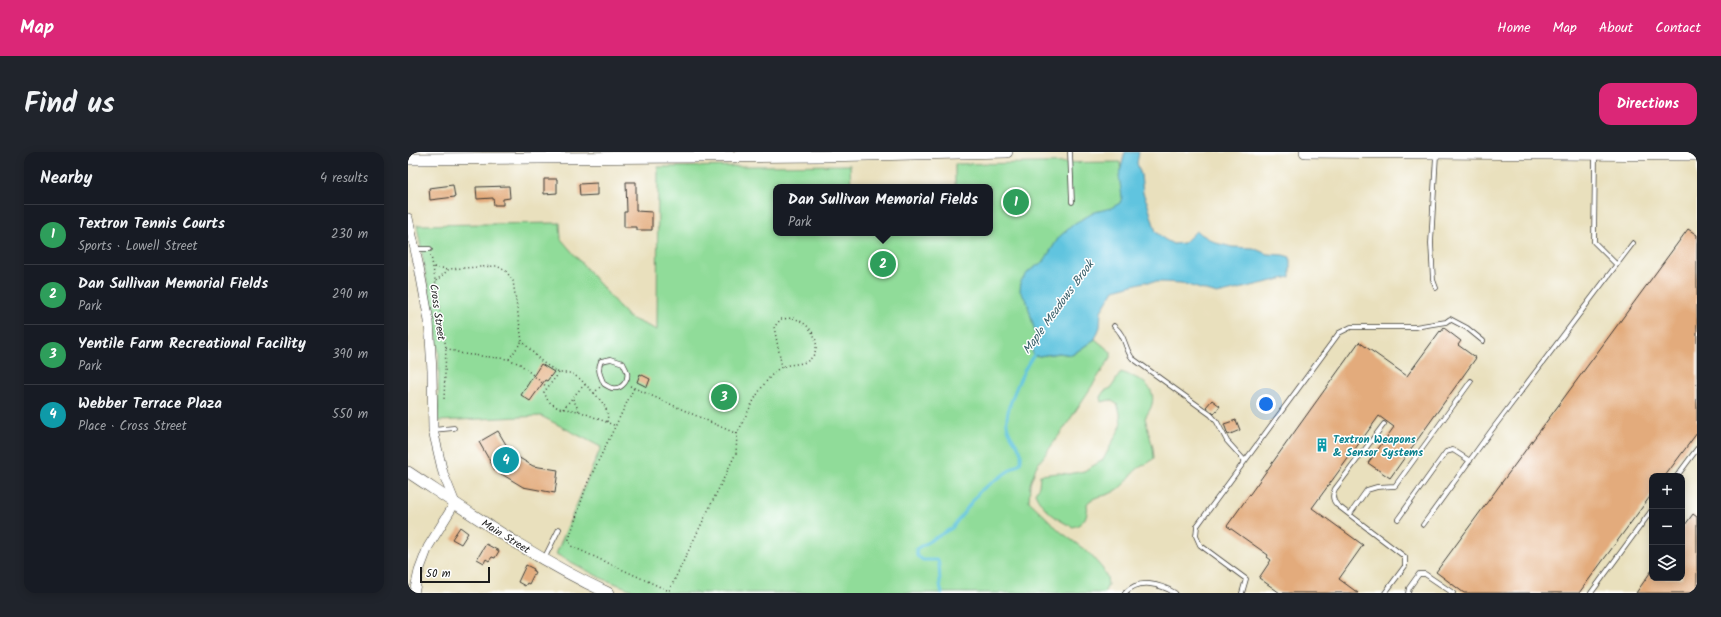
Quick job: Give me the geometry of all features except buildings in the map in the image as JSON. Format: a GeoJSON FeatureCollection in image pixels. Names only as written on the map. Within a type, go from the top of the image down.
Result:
{"type":"FeatureCollection","features":[{"type":"Feature","properties":{"kind":"main road"},"geometry":{"type":"LineString","coordinates":[[408,159],[1007,152]]}},
{"type":"Feature","properties":{"kind":"main road"},"geometry":{"type":"LineString","coordinates":[[1305,152],[1697,155]]}},
{"type":"Feature","properties":{"kind":"main road","name":"Main Street"},"geometry":{"type":"LineString","coordinates":[[408,472],[544,559],[608,593]]}},
{"type":"Feature","properties":{"kind":"street","name":"Cross Street"},"geometry":{"type":"LineString","coordinates":[[408,218],[416,249],[425,298],[430,338],[433,430],[443,473],[455,503]]}},
{"type":"Feature","properties":{"kind":"street"},"geometry":{"type":"LineString","coordinates":[[414,593],[419,571],[428,547],[455,503]]}},
{"type":"Feature","properties":{"kind":"lane"},"geometry":{"type":"LineString","coordinates":[[1070,152],[1072,202]]}},
{"type":"Feature","properties":{"kind":"lane"},"geometry":{"type":"LineString","coordinates":[[1436,153],[1431,242],[1433,280],[1436,288]]}},
{"type":"Feature","properties":{"kind":"lane"},"geometry":{"type":"LineString","coordinates":[[1595,155],[1594,242],[1616,264]]}},
{"type":"Feature","properties":{"kind":"lane"},"geometry":{"type":"LineString","coordinates":[[1423,525],[1491,431],[1632,243]]}},
{"type":"Feature","properties":{"kind":"lane"},"geometry":{"type":"LineString","coordinates":[[416,249],[430,249]]}},
{"type":"Feature","properties":{"kind":"lane"},"geometry":{"type":"LineString","coordinates":[[1242,593],[1246,580],[1200,545],[1196,533],[1199,524],[1337,336],[1345,329],[1355,327],[1415,327],[1446,322],[1450,319],[1467,328],[1484,342]]}},
{"type":"Feature","properties":{"kind":"lane"},"geometry":{"type":"LineString","coordinates":[[1114,326],[1123,335],[1127,349],[1132,358],[1211,415],[1217,422],[1227,442],[1245,461]]}},
{"type":"Feature","properties":{"kind":"lane"},"geometry":{"type":"LineString","coordinates":[[611,359],[623,363],[627,370],[628,376],[625,383],[620,388],[612,388],[604,384],[598,368],[601,361],[611,359]]}},
{"type":"Feature","properties":{"kind":"lane"},"geometry":{"type":"LineString","coordinates":[[1350,514],[1367,490],[1377,487],[1395,486],[1471,381]]}},
{"type":"Feature","properties":{"kind":"lane"},"geometry":{"type":"LineString","coordinates":[[1384,424],[1334,491],[1333,497],[1336,503],[1405,556],[1405,566],[1385,593]]}},
{"type":"Feature","properties":{"kind":"lane"},"geometry":{"type":"LineString","coordinates":[[433,430],[454,428]]}},
{"type":"Feature","properties":{"kind":"lane"},"geometry":{"type":"LineString","coordinates":[[1679,473],[1697,449]]}},
{"type":"Feature","properties":{"kind":"lane"},"geometry":{"type":"LineString","coordinates":[[1398,519],[1446,452],[1453,450],[1470,462]]}},
{"type":"Feature","properties":{"kind":"lane"},"geometry":{"type":"LineString","coordinates":[[1591,593],[1649,514]]}},
{"type":"Feature","properties":{"kind":"lane"},"geometry":{"type":"LineString","coordinates":[[544,559],[559,529]]}},
{"type":"Feature","properties":{"kind":"lane"},"geometry":{"type":"LineString","coordinates":[[1408,593],[1409,588],[1419,574],[1425,574],[1453,593]]}},
{"type":"Feature","properties":{"kind":"lane"},"geometry":{"type":"LineString","coordinates":[[1125,593],[1136,586],[1150,584],[1160,585],[1175,593]]}},
{"type":"Feature","properties":{"kind":"path"},"geometry":{"type":"LineString","coordinates":[[430,249],[446,348],[444,400]]}},
{"type":"Feature","properties":{"kind":"path"},"geometry":{"type":"LineString","coordinates":[[434,267],[449,268],[497,266],[506,271],[513,281],[522,341],[542,362],[559,372],[571,373],[580,378],[607,407],[609,415],[607,422]]}},
{"type":"Feature","properties":{"kind":"path"},"geometry":{"type":"LineString","coordinates":[[436,281],[449,268]]}},
{"type":"Feature","properties":{"kind":"path"},"geometry":{"type":"LineString","coordinates":[[737,434],[634,388],[587,484],[569,539],[571,546],[668,592],[736,453],[737,434],[756,395],[777,370],[782,367],[804,362],[813,356],[816,344],[813,333],[804,324],[792,318],[781,319],[774,327],[782,367]]}},
{"type":"Feature","properties":{"kind":"path"},"geometry":{"type":"LineString","coordinates":[[508,359],[522,341]]}},
{"type":"Feature","properties":{"kind":"path"},"geometry":{"type":"LineString","coordinates":[[446,348],[463,354],[508,359],[520,364],[548,387]]}},
{"type":"Feature","properties":{"kind":"path"},"geometry":{"type":"LineString","coordinates":[[559,372],[544,392],[548,401],[558,408],[579,411],[616,426]]}},
{"type":"Feature","properties":{"kind":"path"},"geometry":{"type":"LineString","coordinates":[[563,409],[577,391],[586,384]]}},
{"type":"Feature","properties":{"kind":"path"},"geometry":{"type":"LineString","coordinates":[[594,393],[604,384]]}},
{"type":"Feature","properties":{"kind":"path"},"geometry":{"type":"LineString","coordinates":[[573,398],[579,411]]}},
{"type":"Feature","properties":{"kind":"green space"},"geometry":{"type":"Polygon","coordinates":[[[1120,162],[1126,238],[1039,356],[1059,353],[1072,355],[1095,339],[1111,352],[1111,357],[1065,427],[1036,467],[1030,484],[1029,501],[1061,532],[1089,553],[1102,568],[1107,577],[1108,585],[1104,593],[640,593],[601,578],[556,554],[601,447],[541,416],[438,421],[439,352],[417,225],[560,223],[561,239],[628,317],[657,330],[658,167],[850,165],[851,184],[773,184],[773,236],[993,236],[993,184],[955,184],[955,164],[1120,162]]]}},
{"type":"Feature","properties":{"kind":"green space"},"geometry":{"type":"Polygon","coordinates":[[[1121,372],[1144,382],[1151,391],[1153,397],[1152,404],[1145,418],[1153,448],[1154,458],[1136,470],[1124,484],[1114,492],[1089,502],[1087,504],[1085,518],[1080,524],[1073,527],[1062,521],[1041,504],[1035,493],[1039,486],[1040,475],[1058,473],[1069,474],[1084,471],[1103,460],[1121,426],[1120,413],[1117,404],[1110,400],[1101,402],[1100,397],[1104,391],[1111,388],[1121,372]]]}},
{"type":"Feature","properties":{"kind":"water"},"geometry":{"type":"Polygon","coordinates":[[[1125,152],[1139,152],[1137,163],[1141,175],[1143,193],[1156,232],[1164,239],[1173,244],[1184,243],[1196,231],[1216,243],[1232,247],[1253,248],[1267,254],[1290,257],[1290,277],[1217,294],[1181,283],[1162,282],[1144,282],[1114,290],[1101,311],[1100,327],[1095,339],[1072,355],[1059,353],[1039,356],[1033,355],[1031,345],[1036,336],[1027,302],[1020,291],[1021,281],[1029,271],[1044,261],[1059,237],[1075,223],[1095,212],[1111,208],[1120,203],[1122,197],[1119,176],[1125,152]]]}},
{"type":"Feature","properties":{"kind":"waterway","name":"Maple Meadows Brook"},"geometry":{"type":"LineString","coordinates":[[942,593],[938,560],[923,560],[917,556],[916,549],[952,528],[980,491],[1020,463],[1021,452],[1008,430],[1007,417],[1012,398],[1027,366],[1036,352]]}},
{"type":"Feature","properties":{"kind":"place","name":"Textron Tennis Courts"},"geometry":{"type":"Point","coordinates":[1016,202]}},
{"type":"Feature","properties":{"kind":"place","name":"Dan Sullivan Memorial Fields"},"geometry":{"type":"Point","coordinates":[883,264]}},
{"type":"Feature","properties":{"kind":"place","name":"Yentile Farm Recreational Facility"},"geometry":{"type":"Point","coordinates":[724,397]}},
{"type":"Feature","properties":{"kind":"place","name":"Textron Weapons & Sensor Systems"},"geometry":{"type":"Point","coordinates":[1322,445]}},
{"type":"Feature","properties":{"kind":"place","name":"Webber Terrace Plaza"},"geometry":{"type":"Point","coordinates":[506,460]}}]}
